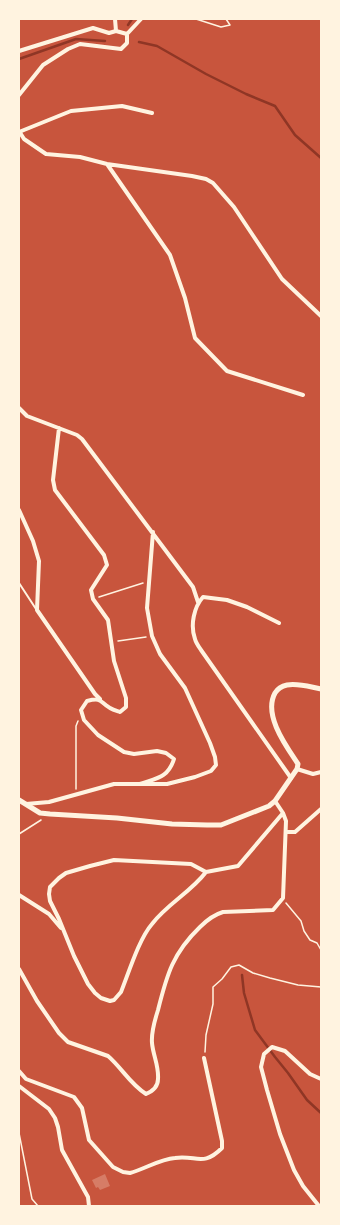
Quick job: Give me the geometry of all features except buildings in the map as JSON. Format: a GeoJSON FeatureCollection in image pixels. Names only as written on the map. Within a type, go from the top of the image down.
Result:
{"type":"FeatureCollection","features":[{"type":"Feature","properties":{"kind":"street"},"geometry":{"type":"LineString","coordinates":[[115,19],[116,31]]}},
{"type":"Feature","properties":{"kind":"street"},"geometry":{"type":"LineString","coordinates":[[19,95],[42,65],[68,49],[80,44],[121,49],[127,43],[127,34],[141,19]]}},
{"type":"Feature","properties":{"kind":"street"},"geometry":{"type":"LineString","coordinates":[[19,51],[93,28],[109,33],[116,31],[127,34]]}},
{"type":"Feature","properties":{"kind":"street"},"geometry":{"type":"LineString","coordinates":[[152,113],[122,106],[71,111],[19,131],[24,139],[46,154],[80,157],[107,164],[192,176],[206,179],[213,183],[234,207],[282,279],[321,316]]}},
{"type":"Feature","properties":{"kind":"street"},"geometry":{"type":"LineString","coordinates":[[107,164],[170,255],[185,298],[195,338],[227,371],[303,395]]}},
{"type":"Feature","properties":{"kind":"street"},"geometry":{"type":"LineString","coordinates":[[19,408],[27,416],[77,435],[82,439],[153,532],[192,587],[198,602]]}},
{"type":"Feature","properties":{"kind":"street"},"geometry":{"type":"LineString","coordinates":[[19,510],[33,541],[39,561],[37,610],[95,694],[110,708],[120,712],[126,707],[126,698],[114,661],[108,620],[93,599],[91,590],[107,565],[104,555],[55,490],[53,480],[59,428]]}},
{"type":"Feature","properties":{"kind":"street"},"geometry":{"type":"LineString","coordinates":[[26,804],[49,802],[114,784],[167,784],[195,777],[211,771],[216,765],[210,743],[185,688],[160,654],[152,636],[147,608],[153,532]]}},
{"type":"Feature","properties":{"kind":"street"},"geometry":{"type":"LineString","coordinates":[[279,623],[247,607],[227,600],[203,597],[198,602],[194,619],[195,639],[201,650],[291,778]]}},
{"type":"Feature","properties":{"kind":"street"},"geometry":{"type":"LineString","coordinates":[[19,800],[40,812],[50,814],[117,818],[172,824],[221,825],[269,806],[275,801],[297,769],[298,764],[284,743],[273,716],[271,705],[278,689],[286,685],[298,684],[321,689]]}},
{"type":"Feature","properties":{"kind":"street"},"geometry":{"type":"LineString","coordinates":[[101,700],[87,700],[81,710],[84,720],[98,735],[124,752],[134,754],[166,752],[174,759],[171,768],[162,776],[140,784]]}},
{"type":"Feature","properties":{"kind":"street"},"geometry":{"type":"LineString","coordinates":[[297,769],[314,774],[321,772]]}},
{"type":"Feature","properties":{"kind":"street"},"geometry":{"type":"LineString","coordinates":[[19,969],[36,1001],[59,1033],[68,1042],[108,1056],[131,1082],[146,1094],[152,1092],[157,1086],[158,1079],[152,1044],[152,1033],[167,975],[181,947],[215,914],[223,912],[273,910],[283,898],[286,821],[283,813],[275,801]]}},
{"type":"Feature","properties":{"kind":"street"},"geometry":{"type":"LineString","coordinates":[[286,832],[295,832],[321,808]]}},
{"type":"Feature","properties":{"kind":"street"},"geometry":{"type":"LineString","coordinates":[[206,872],[191,864],[114,860],[66,874],[59,878],[50,887],[49,894],[62,930],[88,984],[95,993],[101,998],[110,1001],[114,1000],[121,992],[149,928],[206,872],[238,866],[283,813]]}},
{"type":"Feature","properties":{"kind":"street"},"geometry":{"type":"LineString","coordinates":[[19,896],[49,914],[62,930]]}},
{"type":"Feature","properties":{"kind":"street"},"geometry":{"type":"LineString","coordinates":[[319,1206],[303,1186],[294,1170],[280,1134],[266,1090],[261,1067],[264,1054],[272,1047],[285,1051],[310,1074],[321,1079]]}},
{"type":"Feature","properties":{"kind":"street"},"geometry":{"type":"LineString","coordinates":[[19,1071],[26,1079],[74,1097],[82,1108],[89,1140],[114,1167],[123,1172],[130,1173],[175,1158],[205,1160],[215,1155],[222,1148],[222,1141],[204,1058]]}},
{"type":"Feature","properties":{"kind":"street"},"geometry":{"type":"LineString","coordinates":[[19,1086],[49,1109],[55,1118],[62,1150],[88,1197],[89,1206]]}},
{"type":"Feature","properties":{"kind":"lane"},"geometry":{"type":"LineString","coordinates":[[19,583],[37,610]]}},
{"type":"Feature","properties":{"kind":"path"},"geometry":{"type":"LineString","coordinates":[[196,19],[221,27],[230,25],[226,19]]}},
{"type":"Feature","properties":{"kind":"path"},"geometry":{"type":"LineString","coordinates":[[93,599],[149,582]]}},
{"type":"Feature","properties":{"kind":"path"},"geometry":{"type":"LineString","coordinates":[[112,642],[139,637]]}},
{"type":"Feature","properties":{"kind":"path"},"geometry":{"type":"LineString","coordinates":[[76,726],[76,795]]}},
{"type":"Feature","properties":{"kind":"path"},"geometry":{"type":"LineString","coordinates":[[19,834],[50,814]]}},
{"type":"Feature","properties":{"kind":"path"},"geometry":{"type":"LineString","coordinates":[[283,898],[301,921],[304,931],[310,940],[317,943],[321,950]]}},
{"type":"Feature","properties":{"kind":"path"},"geometry":{"type":"LineString","coordinates":[[204,1058],[206,1035],[213,1004],[213,987],[222,979],[231,967],[239,965],[253,973],[282,981],[298,985],[321,987]]}},
{"type":"Feature","properties":{"kind":"path"},"geometry":{"type":"LineString","coordinates":[[19,1133],[32,1199],[38,1206]]}},
{"type":"Feature","properties":{"kind":"waterway"},"geometry":{"type":"LineString","coordinates":[[128,25],[132,19]]}},
{"type":"Feature","properties":{"kind":"waterway"},"geometry":{"type":"LineString","coordinates":[[19,59],[76,39],[105,41]]}},
{"type":"Feature","properties":{"kind":"waterway"},"geometry":{"type":"LineString","coordinates":[[139,42],[157,46],[206,74],[246,94],[275,106],[295,135],[321,158]]}},
{"type":"Feature","properties":{"kind":"waterway"},"geometry":{"type":"LineString","coordinates":[[242,975],[244,993],[255,1030],[307,1100],[321,1113]]}}]}
